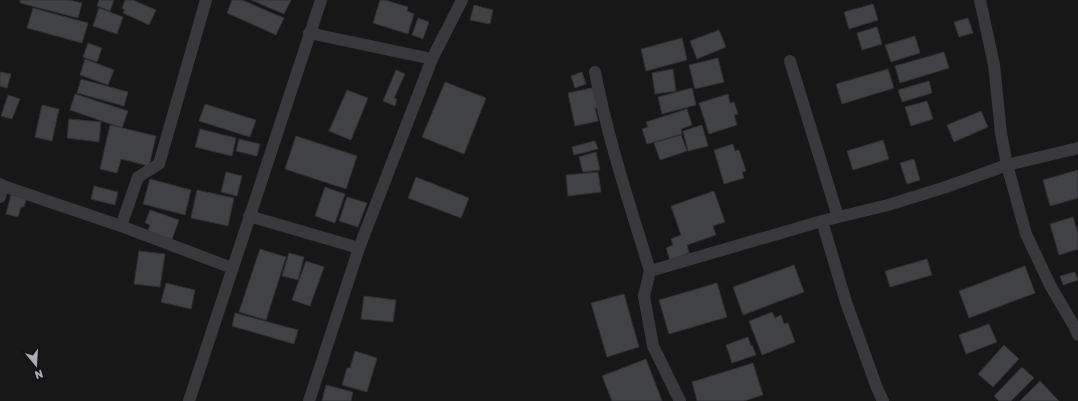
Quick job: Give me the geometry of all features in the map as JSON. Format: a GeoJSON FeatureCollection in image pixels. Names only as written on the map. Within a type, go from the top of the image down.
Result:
{"type":"FeatureCollection","features":[{"type":"Feature","properties":{"kind":"street"},"geometry":{"type":"LineString","coordinates":[[121,226],[138,176],[159,164],[206,0]]}},
{"type":"Feature","properties":{"kind":"street"},"geometry":{"type":"LineString","coordinates":[[189,401],[321,0]]}},
{"type":"Feature","properties":{"kind":"street"},"geometry":{"type":"LineString","coordinates":[[309,401],[359,248],[432,59],[462,0]]}},
{"type":"Feature","properties":{"kind":"street"},"geometry":{"type":"LineString","coordinates":[[980,0],[994,65],[1001,133],[1007,165],[1026,234],[1050,285],[1074,326],[1078,336]]}},
{"type":"Feature","properties":{"kind":"street"},"geometry":{"type":"LineString","coordinates":[[310,33],[432,59]]}},
{"type":"Feature","properties":{"kind":"street"},"geometry":{"type":"LineString","coordinates":[[790,61],[838,217]]}},
{"type":"Feature","properties":{"kind":"street"},"geometry":{"type":"LineString","coordinates":[[595,72],[601,101],[626,192],[650,271],[644,296],[653,346],[680,401]]}},
{"type":"Feature","properties":{"kind":"street"},"geometry":{"type":"LineString","coordinates":[[650,271],[822,221],[888,205],[946,187],[1007,165],[1078,148]]}},
{"type":"Feature","properties":{"kind":"street"},"geometry":{"type":"LineString","coordinates":[[1,189],[121,226],[232,268]]}},
{"type":"Feature","properties":{"kind":"street"},"geometry":{"type":"LineString","coordinates":[[249,216],[359,248]]}},
{"type":"Feature","properties":{"kind":"street"},"geometry":{"type":"LineString","coordinates":[[822,221],[846,302],[883,401]]}},
{"type":"Feature","properties":{"kind":"building"},"geometry":{"type":"Polygon","coordinates":[[[20,0],[69,0],[82,3],[78,18],[20,3],[20,0]]]}},
{"type":"Feature","properties":{"kind":"building"},"geometry":{"type":"Polygon","coordinates":[[[99,0],[114,0],[110,11],[97,6],[99,0]]]}},
{"type":"Feature","properties":{"kind":"building"},"geometry":{"type":"Polygon","coordinates":[[[125,0],[133,0],[156,10],[149,25],[123,13],[125,10],[122,8],[125,0]]]}},
{"type":"Feature","properties":{"kind":"building"},"geometry":{"type":"Polygon","coordinates":[[[232,0],[242,0],[284,18],[276,35],[227,13],[232,0]]]}},
{"type":"Feature","properties":{"kind":"building"},"geometry":{"type":"Polygon","coordinates":[[[251,0],[291,0],[284,14],[251,0]]]}},
{"type":"Feature","properties":{"kind":"building"},"geometry":{"type":"Polygon","coordinates":[[[380,0],[385,0],[408,7],[407,11],[414,14],[408,34],[373,23],[380,0]]]}},
{"type":"Feature","properties":{"kind":"building"},"geometry":{"type":"Polygon","coordinates":[[[873,4],[878,20],[849,29],[844,12],[873,4]]]}},
{"type":"Feature","properties":{"kind":"building"},"geometry":{"type":"Polygon","coordinates":[[[474,5],[493,10],[490,24],[470,20],[474,5]]]}},
{"type":"Feature","properties":{"kind":"building"},"geometry":{"type":"Polygon","coordinates":[[[33,8],[88,23],[82,43],[27,28],[33,8]]]}},
{"type":"Feature","properties":{"kind":"building"},"geometry":{"type":"Polygon","coordinates":[[[99,8],[123,17],[117,34],[93,26],[99,8]]]}},
{"type":"Feature","properties":{"kind":"building"},"geometry":{"type":"Polygon","coordinates":[[[418,18],[429,22],[423,39],[412,35],[418,18]]]}},
{"type":"Feature","properties":{"kind":"building"},"geometry":{"type":"Polygon","coordinates":[[[968,18],[973,33],[959,37],[954,22],[968,18]]]}},
{"type":"Feature","properties":{"kind":"building"},"geometry":{"type":"Polygon","coordinates":[[[877,27],[882,44],[862,50],[857,33],[877,27]]]}},
{"type":"Feature","properties":{"kind":"building"},"geometry":{"type":"Polygon","coordinates":[[[719,30],[726,47],[697,59],[690,41],[719,30]]]}},
{"type":"Feature","properties":{"kind":"building"},"geometry":{"type":"Polygon","coordinates":[[[915,36],[920,53],[891,62],[885,45],[915,36]]]}},
{"type":"Feature","properties":{"kind":"building"},"geometry":{"type":"Polygon","coordinates":[[[682,38],[687,60],[646,71],[641,49],[682,38]]]}},
{"type":"Feature","properties":{"kind":"building"},"geometry":{"type":"Polygon","coordinates":[[[88,43],[102,48],[97,62],[83,57],[88,43]]]}},
{"type":"Feature","properties":{"kind":"building"},"geometry":{"type":"Polygon","coordinates":[[[944,52],[949,68],[900,83],[895,66],[944,52]]]}},
{"type":"Feature","properties":{"kind":"building"},"geometry":{"type":"Polygon","coordinates":[[[718,58],[724,82],[695,89],[689,65],[718,58]]]}},
{"type":"Feature","properties":{"kind":"building"},"geometry":{"type":"Polygon","coordinates":[[[85,59],[114,70],[108,85],[80,75],[85,59]]]}},
{"type":"Feature","properties":{"kind":"building"},"geometry":{"type":"Polygon","coordinates":[[[673,69],[676,91],[655,94],[652,73],[673,69]]]}},
{"type":"Feature","properties":{"kind":"building"},"geometry":{"type":"Polygon","coordinates":[[[888,69],[894,88],[842,104],[836,84],[888,69]]]}},
{"type":"Feature","properties":{"kind":"building"},"geometry":{"type":"Polygon","coordinates":[[[396,70],[405,74],[394,98],[397,99],[395,106],[383,101],[396,70]]]}},
{"type":"Feature","properties":{"kind":"building"},"geometry":{"type":"Polygon","coordinates":[[[0,72],[11,74],[7,88],[0,86],[0,72]]]}},
{"type":"Feature","properties":{"kind":"building"},"geometry":{"type":"Polygon","coordinates":[[[582,72],[586,84],[575,88],[571,76],[582,72]]]}},
{"type":"Feature","properties":{"kind":"building"},"geometry":{"type":"Polygon","coordinates":[[[81,79],[128,92],[124,106],[77,93],[81,79]]]}},
{"type":"Feature","properties":{"kind":"building"},"geometry":{"type":"Polygon","coordinates":[[[929,81],[932,93],[902,102],[898,90],[929,81]]]}},
{"type":"Feature","properties":{"kind":"building"},"geometry":{"type":"Polygon","coordinates":[[[445,82],[486,98],[464,154],[422,137],[445,82]]]}},
{"type":"Feature","properties":{"kind":"building"},"geometry":{"type":"Polygon","coordinates":[[[596,87],[600,107],[595,108],[598,121],[575,126],[568,93],[596,87]]]}},
{"type":"Feature","properties":{"kind":"building"},"geometry":{"type":"Polygon","coordinates":[[[692,88],[696,105],[662,114],[658,97],[692,88]]]}},
{"type":"Feature","properties":{"kind":"building"},"geometry":{"type":"Polygon","coordinates":[[[347,90],[368,98],[351,140],[329,131],[347,90]]]}},
{"type":"Feature","properties":{"kind":"building"},"geometry":{"type":"Polygon","coordinates":[[[75,94],[128,111],[122,128],[70,110],[75,94]]]}},
{"type":"Feature","properties":{"kind":"building"},"geometry":{"type":"Polygon","coordinates":[[[728,94],[730,103],[734,102],[738,114],[734,115],[737,125],[709,134],[699,103],[728,94]]]}},
{"type":"Feature","properties":{"kind":"building"},"geometry":{"type":"Polygon","coordinates":[[[8,95],[20,99],[12,119],[1,116],[8,95]]]}},
{"type":"Feature","properties":{"kind":"building"},"geometry":{"type":"Polygon","coordinates":[[[927,101],[933,119],[911,126],[905,107],[927,101]]]}},
{"type":"Feature","properties":{"kind":"building"},"geometry":{"type":"Polygon","coordinates":[[[205,104],[256,120],[250,137],[199,121],[205,104]]]}},
{"type":"Feature","properties":{"kind":"building"},"geometry":{"type":"Polygon","coordinates":[[[42,105],[59,109],[52,141],[35,137],[42,105]]]}},
{"type":"Feature","properties":{"kind":"building"},"geometry":{"type":"Polygon","coordinates":[[[687,109],[692,125],[681,129],[682,134],[647,144],[642,129],[648,127],[646,122],[687,109]]]}},
{"type":"Feature","properties":{"kind":"building"},"geometry":{"type":"Polygon","coordinates":[[[981,111],[988,127],[954,142],[947,125],[981,111]]]}},
{"type":"Feature","properties":{"kind":"building"},"geometry":{"type":"Polygon","coordinates":[[[69,119],[101,122],[99,142],[67,138],[69,119]]]}},
{"type":"Feature","properties":{"kind":"building"},"geometry":{"type":"Polygon","coordinates":[[[110,125],[156,136],[149,166],[121,159],[117,173],[100,169],[110,125]]]}},
{"type":"Feature","properties":{"kind":"building"},"geometry":{"type":"Polygon","coordinates":[[[702,125],[708,146],[688,151],[683,131],[702,125]]]}},
{"type":"Feature","properties":{"kind":"building"},"geometry":{"type":"Polygon","coordinates":[[[200,129],[236,138],[232,156],[195,147],[200,129]]]}},
{"type":"Feature","properties":{"kind":"building"},"geometry":{"type":"Polygon","coordinates":[[[681,135],[687,151],[660,160],[654,143],[681,135]]]}},
{"type":"Feature","properties":{"kind":"building"},"geometry":{"type":"Polygon","coordinates":[[[296,136],[357,156],[346,189],[285,169],[296,136]]]}},
{"type":"Feature","properties":{"kind":"building"},"geometry":{"type":"Polygon","coordinates":[[[239,139],[260,144],[257,156],[236,151],[239,139]]]}},
{"type":"Feature","properties":{"kind":"building"},"geometry":{"type":"Polygon","coordinates":[[[883,140],[889,159],[853,170],[847,151],[883,140]]]}},
{"type":"Feature","properties":{"kind":"building"},"geometry":{"type":"Polygon","coordinates":[[[595,141],[598,149],[574,155],[572,147],[595,141]]]}},
{"type":"Feature","properties":{"kind":"building"},"geometry":{"type":"Polygon","coordinates":[[[733,144],[735,151],[739,150],[746,171],[742,172],[744,178],[724,184],[714,150],[733,144]]]}},
{"type":"Feature","properties":{"kind":"building"},"geometry":{"type":"Polygon","coordinates":[[[596,152],[600,170],[583,172],[579,157],[596,152]]]}},
{"type":"Feature","properties":{"kind":"building"},"geometry":{"type":"Polygon","coordinates":[[[914,159],[920,180],[907,184],[900,163],[914,159]]]}},
{"type":"Feature","properties":{"kind":"building"},"geometry":{"type":"Polygon","coordinates":[[[1078,170],[1078,198],[1050,206],[1043,180],[1078,170]]]}},
{"type":"Feature","properties":{"kind":"building"},"geometry":{"type":"Polygon","coordinates":[[[226,172],[242,176],[237,196],[221,192],[226,172]]]}},
{"type":"Feature","properties":{"kind":"building"},"geometry":{"type":"Polygon","coordinates":[[[598,172],[601,192],[568,196],[566,175],[598,172]]]}},
{"type":"Feature","properties":{"kind":"building"},"geometry":{"type":"Polygon","coordinates":[[[416,177],[469,198],[461,218],[408,198],[416,177]]]}},
{"type":"Feature","properties":{"kind":"building"},"geometry":{"type":"Polygon","coordinates":[[[150,179],[191,190],[185,215],[143,204],[150,179]]]}},
{"type":"Feature","properties":{"kind":"building"},"geometry":{"type":"Polygon","coordinates":[[[94,186],[118,192],[115,205],[91,199],[94,186]]]}},
{"type":"Feature","properties":{"kind":"building"},"geometry":{"type":"Polygon","coordinates":[[[325,187],[345,194],[335,223],[315,216],[325,187]]]}},
{"type":"Feature","properties":{"kind":"building"},"geometry":{"type":"Polygon","coordinates":[[[197,190],[234,198],[228,226],[191,218],[197,190]]]}},
{"type":"Feature","properties":{"kind":"building"},"geometry":{"type":"Polygon","coordinates":[[[12,191],[27,195],[24,207],[21,207],[18,217],[6,214],[12,191]]]}},
{"type":"Feature","properties":{"kind":"building"},"geometry":{"type":"Polygon","coordinates":[[[714,191],[725,222],[713,226],[716,235],[687,245],[689,253],[670,260],[666,248],[673,245],[671,239],[681,235],[671,206],[714,191]]]}},
{"type":"Feature","properties":{"kind":"building"},"geometry":{"type":"Polygon","coordinates":[[[347,197],[367,203],[358,227],[339,221],[347,197]]]}},
{"type":"Feature","properties":{"kind":"building"},"geometry":{"type":"Polygon","coordinates":[[[150,210],[179,220],[171,242],[147,233],[150,225],[145,223],[150,210]]]}},
{"type":"Feature","properties":{"kind":"building"},"geometry":{"type":"Polygon","coordinates":[[[1073,217],[1078,233],[1078,249],[1059,255],[1050,224],[1073,217]]]}},
{"type":"Feature","properties":{"kind":"building"},"geometry":{"type":"Polygon","coordinates":[[[260,249],[286,257],[266,320],[239,312],[260,249]]]}},
{"type":"Feature","properties":{"kind":"building"},"geometry":{"type":"Polygon","coordinates":[[[139,251],[165,254],[160,287],[134,284],[139,251]]]}},
{"type":"Feature","properties":{"kind":"building"},"geometry":{"type":"Polygon","coordinates":[[[289,253],[304,257],[298,280],[282,276],[289,253]]]}},
{"type":"Feature","properties":{"kind":"building"},"geometry":{"type":"Polygon","coordinates":[[[927,259],[932,275],[890,287],[885,271],[927,259]]]}},
{"type":"Feature","properties":{"kind":"building"},"geometry":{"type":"Polygon","coordinates":[[[306,261],[324,267],[310,306],[292,300],[306,261]]]}},
{"type":"Feature","properties":{"kind":"building"},"geometry":{"type":"Polygon","coordinates":[[[794,265],[804,292],[743,315],[733,287],[794,265]]]}},
{"type":"Feature","properties":{"kind":"building"},"geometry":{"type":"Polygon","coordinates":[[[1025,266],[1035,293],[969,318],[959,291],[1025,266]]]}},
{"type":"Feature","properties":{"kind":"building"},"geometry":{"type":"Polygon","coordinates":[[[1075,272],[1078,280],[1063,285],[1060,276],[1075,272]]]}},
{"type":"Feature","properties":{"kind":"building"},"geometry":{"type":"Polygon","coordinates":[[[166,283],[195,290],[191,309],[161,302],[166,283]]]}},
{"type":"Feature","properties":{"kind":"building"},"geometry":{"type":"Polygon","coordinates":[[[717,283],[727,317],[669,334],[659,300],[717,283]]]}},
{"type":"Feature","properties":{"kind":"building"},"geometry":{"type":"Polygon","coordinates":[[[624,294],[639,347],[607,357],[591,303],[624,294]]]}},
{"type":"Feature","properties":{"kind":"building"},"geometry":{"type":"Polygon","coordinates":[[[364,296],[396,300],[393,322],[361,319],[364,296]]]}},
{"type":"Feature","properties":{"kind":"building"},"geometry":{"type":"Polygon","coordinates":[[[772,312],[775,318],[781,315],[784,324],[788,323],[795,342],[762,355],[749,321],[772,312]]]}},
{"type":"Feature","properties":{"kind":"building"},"geometry":{"type":"Polygon","coordinates":[[[235,313],[298,330],[294,344],[232,326],[235,313]]]}},
{"type":"Feature","properties":{"kind":"building"},"geometry":{"type":"Polygon","coordinates":[[[989,324],[997,342],[966,354],[959,335],[989,324]]]}},
{"type":"Feature","properties":{"kind":"building"},"geometry":{"type":"Polygon","coordinates":[[[748,337],[756,355],[732,363],[726,345],[748,337]]]}},
{"type":"Feature","properties":{"kind":"building"},"geometry":{"type":"Polygon","coordinates":[[[1004,345],[1019,359],[993,387],[978,374],[1004,345]]]}},
{"type":"Feature","properties":{"kind":"building"},"geometry":{"type":"Polygon","coordinates":[[[355,351],[377,358],[367,392],[342,385],[347,368],[350,368],[355,351]]]}},
{"type":"Feature","properties":{"kind":"building"},"geometry":{"type":"Polygon","coordinates":[[[646,359],[662,401],[612,401],[602,376],[646,359]]]}},
{"type":"Feature","properties":{"kind":"building"},"geometry":{"type":"Polygon","coordinates":[[[753,363],[763,395],[744,401],[697,401],[692,382],[753,363]]]}},
{"type":"Feature","properties":{"kind":"building"},"geometry":{"type":"Polygon","coordinates":[[[1022,367],[1034,378],[1011,401],[999,401],[994,396],[1022,367]]]}},
{"type":"Feature","properties":{"kind":"building"},"geometry":{"type":"Polygon","coordinates":[[[1040,381],[1059,401],[1020,401],[1040,381]]]}},
{"type":"Feature","properties":{"kind":"building"},"geometry":{"type":"Polygon","coordinates":[[[326,385],[353,392],[351,401],[322,401],[326,385]]]}}]}
